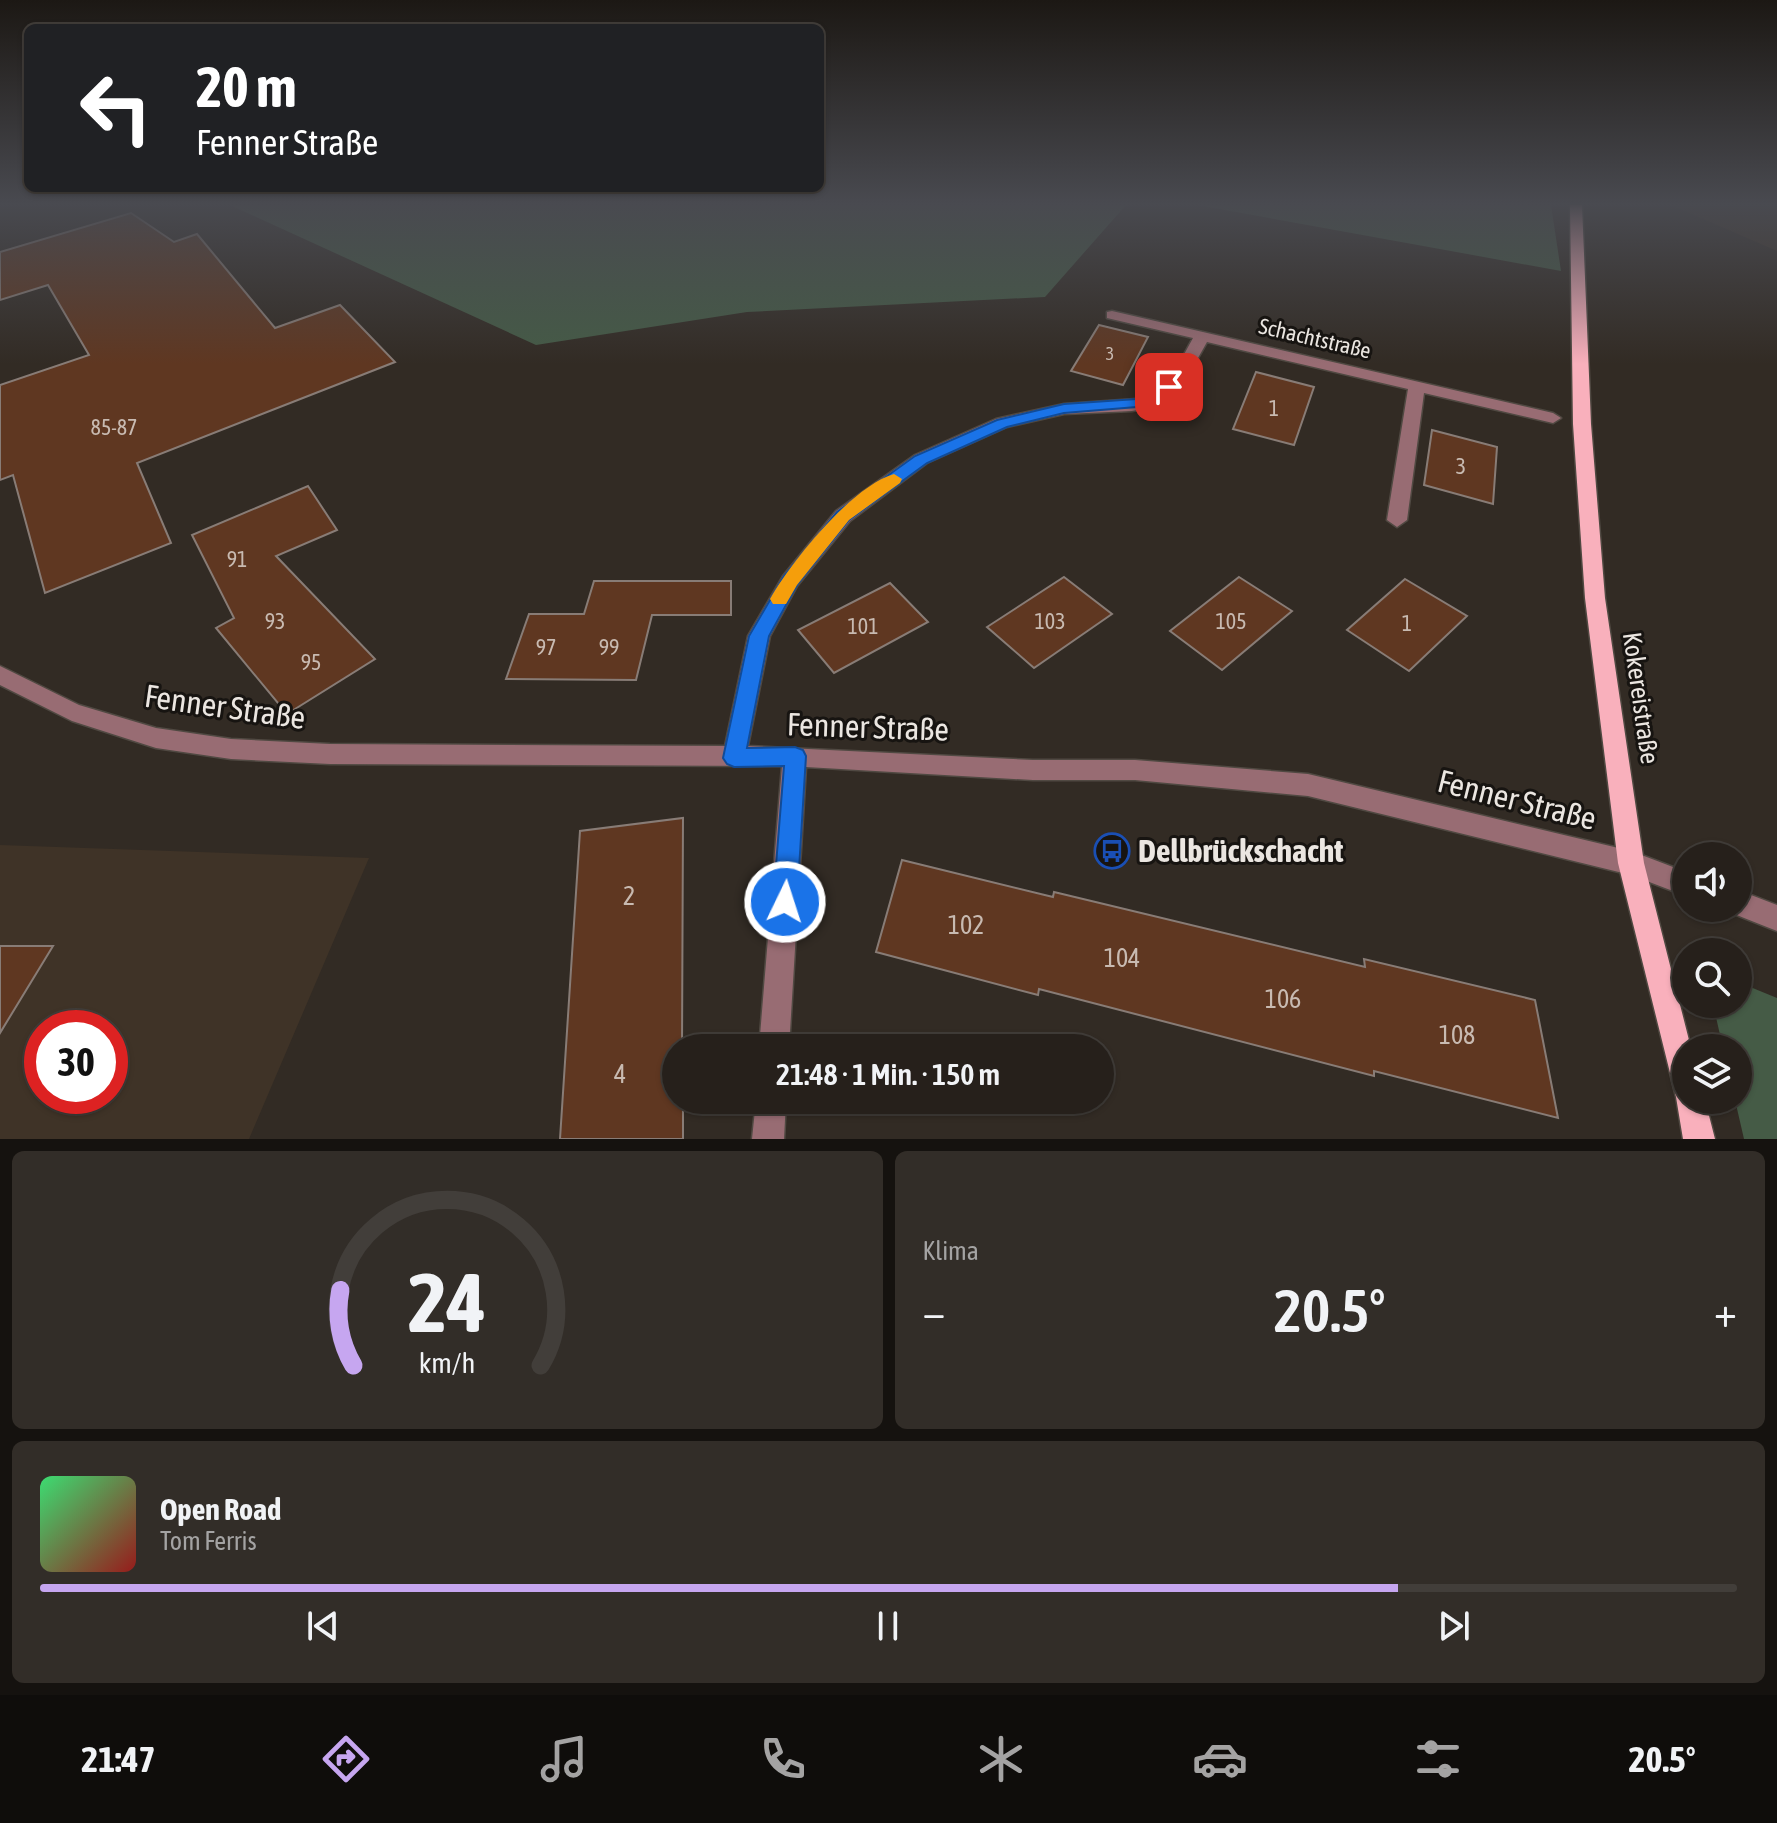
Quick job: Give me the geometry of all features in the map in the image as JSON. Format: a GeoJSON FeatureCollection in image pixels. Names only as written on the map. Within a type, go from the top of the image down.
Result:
{"type":"FeatureCollection","features":[{"type":"Feature","properties":{"kind":"main road","name":"Kokereistraße"},"geometry":{"type":"LineString","coordinates":[[1577,258],[1582,424],[1595,598],[1631,863],[1673,1034]]}},
{"type":"Feature","properties":{"kind":"main road"},"geometry":{"type":"LineString","coordinates":[[1693,1114],[1699,1139]]}},
{"type":"Feature","properties":{"kind":"street","name":"Schachtstraße"},"geometry":{"type":"LineString","coordinates":[[1112,315],[1553,418]]}},
{"type":"Feature","properties":{"kind":"street"},"geometry":{"type":"LineString","coordinates":[[734,758],[759,636],[790,581],[843,516],[921,459],[1002,423],[1064,409],[1156,402],[1183,371],[1202,336]]}},
{"type":"Feature","properties":{"kind":"street"},"geometry":{"type":"LineString","coordinates":[[1397,520],[1417,386]]}},
{"type":"Feature","properties":{"kind":"street","name":"Fenner Straße"},"geometry":{"type":"LineString","coordinates":[[0,675],[72,712],[156,738],[231,749],[330,754],[795,756],[1033,770],[1135,770],[1308,785],[1631,863],[1672,879]]}},
{"type":"Feature","properties":{"kind":"street"},"geometry":{"type":"LineString","coordinates":[[775,1034],[795,756]]}},
{"type":"Feature","properties":{"kind":"street"},"geometry":{"type":"LineString","coordinates":[[1752,908],[1777,918]]}},
{"type":"Feature","properties":{"kind":"street"},"geometry":{"type":"LineString","coordinates":[[768,1139],[770,1114]]}},
{"type":"Feature","properties":{"kind":"shaded area"},"geometry":{"type":"Polygon","coordinates":[[[0,845],[369,858],[249,1139],[0,1139],[0,845]]]}},
{"type":"Feature","properties":{"kind":"green space"},"geometry":{"type":"Polygon","coordinates":[[[346,258],[1079,258],[1045,297],[747,312],[536,345],[346,258]]]}},
{"type":"Feature","properties":{"kind":"green space"},"geometry":{"type":"Polygon","coordinates":[[[1490,258],[1559,258],[1561,271],[1490,258]]]}},
{"type":"Feature","properties":{"kind":"green space"},"geometry":{"type":"Polygon","coordinates":[[[1752,988],[1777,998],[1777,1139],[1744,1139],[1738,1114],[1752,1114],[1752,1034],[1720,1034],[1716,1018],[1752,1018],[1752,988]]]}},
{"type":"Feature","properties":{"kind":"building"},"geometry":{"type":"Polygon","coordinates":[[[0,258],[217,258],[275,328],[340,305],[395,362],[137,463],[171,543],[45,593],[13,475],[0,480],[0,385],[89,355],[48,285],[0,300],[0,258]]]}},
{"type":"Feature","properties":{"kind":"building"},"geometry":{"type":"Polygon","coordinates":[[[1099,325],[1148,337],[1123,385],[1071,371],[1099,325]]]}},
{"type":"Feature","properties":{"kind":"building"},"geometry":{"type":"Polygon","coordinates":[[[1256,372],[1314,387],[1294,445],[1233,429],[1256,372]]]}},
{"type":"Feature","properties":{"kind":"building"},"geometry":{"type":"Polygon","coordinates":[[[1432,430],[1497,447],[1493,504],[1424,485],[1432,430]]]}},
{"type":"Feature","properties":{"kind":"building"},"geometry":{"type":"Polygon","coordinates":[[[308,486],[337,530],[276,556],[375,659],[287,714],[216,628],[234,618],[192,535],[308,486]]]}},
{"type":"Feature","properties":{"kind":"building"},"geometry":{"type":"Polygon","coordinates":[[[1064,577],[1112,614],[1034,668],[987,627],[1064,577]]]}},
{"type":"Feature","properties":{"kind":"building"},"geometry":{"type":"Polygon","coordinates":[[[1239,577],[1292,611],[1222,670],[1170,631],[1239,577]]]}},
{"type":"Feature","properties":{"kind":"building"},"geometry":{"type":"Polygon","coordinates":[[[1405,579],[1467,616],[1409,671],[1347,630],[1405,579]]]}},
{"type":"Feature","properties":{"kind":"building"},"geometry":{"type":"Polygon","coordinates":[[[594,581],[731,581],[731,615],[652,615],[636,680],[506,679],[529,614],[584,614],[594,581]]]}},
{"type":"Feature","properties":{"kind":"building"},"geometry":{"type":"Polygon","coordinates":[[[890,583],[928,622],[834,673],[798,630],[890,583]]]}},
{"type":"Feature","properties":{"kind":"building"},"geometry":{"type":"Polygon","coordinates":[[[683,818],[682,1034],[662,1034],[662,1114],[683,1114],[683,1139],[560,1139],[580,831],[683,818]]]}},
{"type":"Feature","properties":{"kind":"building"},"geometry":{"type":"Polygon","coordinates":[[[902,860],[1053,897],[1054,892],[1365,967],[1364,959],[1535,1000],[1558,1118],[1374,1071],[1374,1076],[1039,989],[1038,995],[876,952],[902,860]]]}},
{"type":"Feature","properties":{"kind":"building"},"geometry":{"type":"Polygon","coordinates":[[[0,946],[53,946],[0,1033],[0,946]]]}},
{"type":"Feature","properties":{"kind":"slow traffic"},"geometry":{"type":"LineString","coordinates":[[780,599],[790,581],[843,516],[894,479]]}},
{"type":"Feature","properties":{"kind":"place","name":"Dellbrückschacht"},"geometry":{"type":"Point","coordinates":[1112,851]}},
{"type":"Feature","properties":{"kind":"route"},"geometry":{"type":"LineString","coordinates":[[785,902],[795,756],[734,758],[759,636],[790,581],[843,516],[921,459],[1002,423],[1064,409],[1156,402],[1169,387]]}}]}
